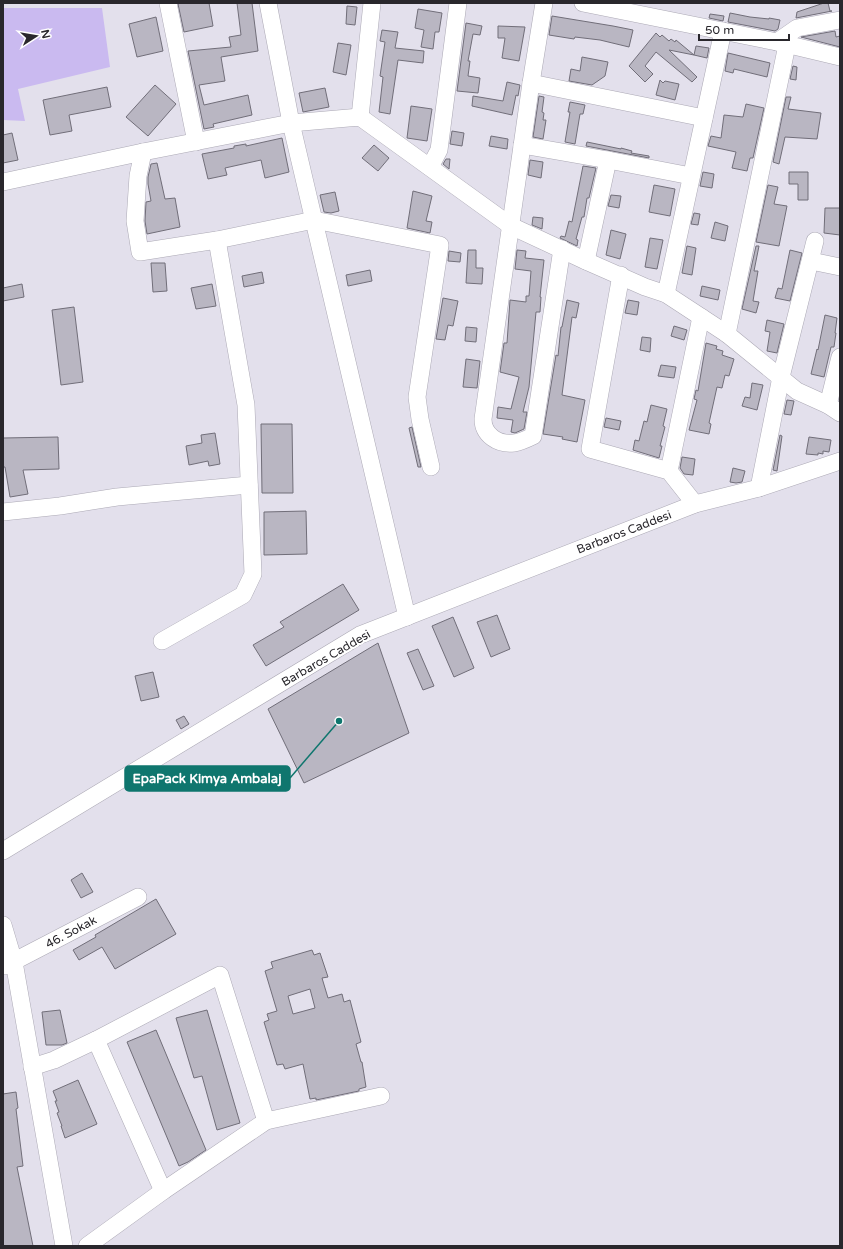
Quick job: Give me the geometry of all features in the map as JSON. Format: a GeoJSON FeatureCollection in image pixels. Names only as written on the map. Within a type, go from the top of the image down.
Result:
{"type":"FeatureCollection","features":[{"type":"Feature","properties":{"kind":"street"},"geometry":{"type":"LineString","coordinates":[[168,3],[196,142]]}},
{"type":"Feature","properties":{"kind":"street"},"geometry":{"type":"LineString","coordinates":[[268,3],[291,124],[407,617]]}},
{"type":"Feature","properties":{"kind":"street"},"geometry":{"type":"LineString","coordinates":[[360,117],[372,3]]}},
{"type":"Feature","properties":{"kind":"street"},"geometry":{"type":"LineString","coordinates":[[430,167],[439,150],[458,3]]}},
{"type":"Feature","properties":{"kind":"street"},"geometry":{"type":"LineString","coordinates":[[544,3],[482,418],[486,432],[500,442],[513,443],[533,436],[562,249]]}},
{"type":"Feature","properties":{"kind":"street"},"geometry":{"type":"LineString","coordinates":[[583,3],[723,31],[840,57]]}},
{"type":"Feature","properties":{"kind":"street"},"geometry":{"type":"LineString","coordinates":[[727,334],[782,44],[797,28],[840,20]]}},
{"type":"Feature","properties":{"kind":"street"},"geometry":{"type":"LineString","coordinates":[[666,294],[723,31]]}},
{"type":"Feature","properties":{"kind":"street"},"geometry":{"type":"LineString","coordinates":[[531,83],[704,118]]}},
{"type":"Feature","properties":{"kind":"street"},"geometry":{"type":"LineString","coordinates":[[3,182],[143,152],[291,124],[360,117],[511,226],[586,261],[666,294],[727,334],[797,391],[834,409],[840,357]]}},
{"type":"Feature","properties":{"kind":"street"},"geometry":{"type":"LineString","coordinates":[[522,145],[691,176]]}},
{"type":"Feature","properties":{"kind":"street"},"geometry":{"type":"LineString","coordinates":[[143,152],[138,176],[135,221],[140,252],[217,240],[314,220],[440,245],[417,397],[420,420],[431,467]]}},
{"type":"Feature","properties":{"kind":"street"},"geometry":{"type":"LineString","coordinates":[[586,261],[608,160]]}},
{"type":"Feature","properties":{"kind":"street"},"geometry":{"type":"LineString","coordinates":[[162,641],[243,595],[253,574],[246,405],[217,240]]}},
{"type":"Feature","properties":{"kind":"street"},"geometry":{"type":"LineString","coordinates":[[759,488],[781,377],[815,241]]}},
{"type":"Feature","properties":{"kind":"street"},"geometry":{"type":"LineString","coordinates":[[811,261],[840,267]]}},
{"type":"Feature","properties":{"kind":"street"},"geometry":{"type":"LineString","coordinates":[[621,276],[590,449],[669,471],[695,504]]}},
{"type":"Feature","properties":{"kind":"street"},"geometry":{"type":"LineString","coordinates":[[669,471],[701,317]]}},
{"type":"Feature","properties":{"kind":"street","name":"Barbaros Caddesi"},"geometry":{"type":"LineString","coordinates":[[3,849],[360,635],[695,504],[759,488],[840,461]]}},
{"type":"Feature","properties":{"kind":"street"},"geometry":{"type":"LineString","coordinates":[[3,512],[60,506],[117,497],[249,485]]}},
{"type":"Feature","properties":{"kind":"street","name":"46. Sokak"},"geometry":{"type":"LineString","coordinates":[[8,964],[138,897]]}},
{"type":"Feature","properties":{"kind":"street"},"geometry":{"type":"LineString","coordinates":[[3,925],[8,964],[32,1067],[64,1246]]}},
{"type":"Feature","properties":{"kind":"street"},"geometry":{"type":"LineString","coordinates":[[32,1067],[54,1060],[96,1040],[220,975],[266,1121]]}},
{"type":"Feature","properties":{"kind":"street"},"geometry":{"type":"LineString","coordinates":[[96,1040],[163,1191]]}},
{"type":"Feature","properties":{"kind":"street"},"geometry":{"type":"LineString","coordinates":[[86,1246],[163,1191],[266,1121],[381,1096]]}},
{"type":"Feature","properties":{"kind":"shaded area"},"geometry":{"type":"Polygon","coordinates":[[[3,8],[102,8],[110,67],[18,89],[25,121],[3,120],[3,8]]]}},
{"type":"Feature","properties":{"kind":"building"},"geometry":{"type":"Polygon","coordinates":[[[209,3],[213,26],[184,32],[178,4],[209,3]]]}},
{"type":"Feature","properties":{"kind":"building"},"geometry":{"type":"Polygon","coordinates":[[[237,3],[252,3],[258,51],[221,57],[225,81],[199,85],[204,105],[248,95],[252,115],[213,124],[214,127],[204,129],[188,51],[231,47],[229,37],[241,35],[237,3]]]}},
{"type":"Feature","properties":{"kind":"building"},"geometry":{"type":"Polygon","coordinates":[[[828,3],[830,11],[832,11],[796,18],[797,12],[828,3]]]}},
{"type":"Feature","properties":{"kind":"building"},"geometry":{"type":"Polygon","coordinates":[[[347,6],[357,7],[355,25],[346,24],[347,6]]]}},
{"type":"Feature","properties":{"kind":"building"},"geometry":{"type":"Polygon","coordinates":[[[418,9],[442,13],[439,32],[435,32],[433,49],[421,47],[424,30],[415,28],[418,9]]]}},
{"type":"Feature","properties":{"kind":"building"},"geometry":{"type":"Polygon","coordinates":[[[730,13],[780,20],[778,29],[775,31],[728,22],[730,13]]]}},
{"type":"Feature","properties":{"kind":"building"},"geometry":{"type":"Polygon","coordinates":[[[710,14],[724,16],[723,21],[709,18],[710,14]]]}},
{"type":"Feature","properties":{"kind":"building"},"geometry":{"type":"Polygon","coordinates":[[[552,16],[633,30],[629,47],[600,40],[575,37],[574,39],[549,35],[552,16]]]}},
{"type":"Feature","properties":{"kind":"building"},"geometry":{"type":"Polygon","coordinates":[[[156,17],[163,51],[137,57],[129,24],[156,17]]]}},
{"type":"Feature","properties":{"kind":"building"},"geometry":{"type":"Polygon","coordinates":[[[466,23],[482,26],[480,35],[473,34],[468,61],[470,61],[468,76],[480,78],[478,93],[457,91],[466,23]]]}},
{"type":"Feature","properties":{"kind":"building"},"geometry":{"type":"Polygon","coordinates":[[[498,26],[525,27],[519,61],[502,58],[505,38],[498,38],[498,26]]]}},
{"type":"Feature","properties":{"kind":"building"},"geometry":{"type":"Polygon","coordinates":[[[382,30],[398,32],[395,48],[424,51],[423,63],[398,60],[390,114],[379,112],[383,77],[380,76],[385,42],[380,41],[382,30]]]}},
{"type":"Feature","properties":{"kind":"building"},"geometry":{"type":"Polygon","coordinates":[[[835,31],[836,37],[840,36],[840,47],[801,37],[835,31]]]}},
{"type":"Feature","properties":{"kind":"building"},"geometry":{"type":"Polygon","coordinates":[[[656,33],[660,37],[662,35],[669,41],[671,39],[675,42],[676,40],[694,55],[669,50],[697,77],[692,82],[656,52],[645,66],[653,74],[645,82],[629,66],[656,33]]]}},
{"type":"Feature","properties":{"kind":"building"},"geometry":{"type":"Polygon","coordinates":[[[338,43],[351,45],[346,75],[333,72],[338,43]]]}},
{"type":"Feature","properties":{"kind":"building"},"geometry":{"type":"Polygon","coordinates":[[[696,46],[709,48],[707,58],[694,55],[696,46]]]}},
{"type":"Feature","properties":{"kind":"building"},"geometry":{"type":"Polygon","coordinates":[[[728,53],[770,63],[767,77],[734,69],[733,73],[725,71],[728,53]]]}},
{"type":"Feature","properties":{"kind":"building"},"geometry":{"type":"Polygon","coordinates":[[[582,57],[608,62],[605,76],[592,85],[569,81],[571,69],[580,71],[582,57]]]}},
{"type":"Feature","properties":{"kind":"building"},"geometry":{"type":"Polygon","coordinates":[[[793,66],[797,67],[796,80],[790,79],[793,66]]]}},
{"type":"Feature","properties":{"kind":"building"},"geometry":{"type":"Polygon","coordinates":[[[660,80],[663,83],[665,81],[679,84],[675,100],[656,95],[660,80]]]}},
{"type":"Feature","properties":{"kind":"building"},"geometry":{"type":"Polygon","coordinates":[[[507,82],[520,85],[518,96],[516,95],[512,115],[472,106],[473,96],[503,101],[507,82]]]}},
{"type":"Feature","properties":{"kind":"building"},"geometry":{"type":"Polygon","coordinates":[[[155,85],[176,104],[148,136],[126,117],[155,85]]]}},
{"type":"Feature","properties":{"kind":"building"},"geometry":{"type":"Polygon","coordinates":[[[107,87],[111,107],[69,115],[72,131],[50,135],[43,100],[107,87]]]}},
{"type":"Feature","properties":{"kind":"building"},"geometry":{"type":"Polygon","coordinates":[[[325,88],[329,107],[303,112],[299,93],[325,88]]]}},
{"type":"Feature","properties":{"kind":"building"},"geometry":{"type":"Polygon","coordinates":[[[539,96],[544,97],[542,112],[544,113],[543,120],[546,120],[543,139],[533,137],[539,96]]]}},
{"type":"Feature","properties":{"kind":"building"},"geometry":{"type":"Polygon","coordinates":[[[786,97],[791,97],[788,109],[821,113],[817,139],[785,137],[779,164],[773,162],[786,97]]]}},
{"type":"Feature","properties":{"kind":"building"},"geometry":{"type":"Polygon","coordinates":[[[570,102],[585,105],[583,114],[580,114],[575,144],[565,142],[570,112],[568,112],[570,102]]]}},
{"type":"Feature","properties":{"kind":"building"},"geometry":{"type":"Polygon","coordinates":[[[746,104],[764,108],[753,158],[750,158],[747,171],[732,168],[736,152],[708,146],[711,136],[721,138],[724,115],[743,117],[746,104]]]}},
{"type":"Feature","properties":{"kind":"building"},"geometry":{"type":"Polygon","coordinates":[[[411,106],[432,109],[427,141],[407,138],[411,106]]]}},
{"type":"Feature","properties":{"kind":"building"},"geometry":{"type":"Polygon","coordinates":[[[452,131],[464,133],[462,146],[450,144],[452,131]]]}},
{"type":"Feature","properties":{"kind":"building"},"geometry":{"type":"Polygon","coordinates":[[[12,133],[18,160],[3,163],[3,135],[12,133]]]}},
{"type":"Feature","properties":{"kind":"building"},"geometry":{"type":"Polygon","coordinates":[[[491,136],[508,139],[507,149],[489,146],[491,136]]]}},
{"type":"Feature","properties":{"kind":"building"},"geometry":{"type":"Polygon","coordinates":[[[282,138],[289,172],[265,178],[261,160],[225,168],[227,175],[208,179],[202,154],[234,148],[234,146],[246,144],[246,146],[282,138]]]}},
{"type":"Feature","properties":{"kind":"building"},"geometry":{"type":"Polygon","coordinates":[[[587,142],[621,148],[632,151],[631,153],[649,156],[649,158],[586,146],[587,142]]]}},
{"type":"Feature","properties":{"kind":"building"},"geometry":{"type":"Polygon","coordinates":[[[374,145],[389,158],[378,171],[362,158],[374,145]]]}},
{"type":"Feature","properties":{"kind":"building"},"geometry":{"type":"Polygon","coordinates":[[[446,159],[450,159],[449,169],[443,164],[446,159]]]}},
{"type":"Feature","properties":{"kind":"building"},"geometry":{"type":"Polygon","coordinates":[[[530,160],[543,162],[541,178],[528,175],[530,160]]]}},
{"type":"Feature","properties":{"kind":"building"},"geometry":{"type":"Polygon","coordinates":[[[157,163],[165,199],[175,198],[180,227],[147,234],[145,221],[146,202],[151,201],[148,177],[151,164],[157,163]]]}},
{"type":"Feature","properties":{"kind":"building"},"geometry":{"type":"Polygon","coordinates":[[[583,166],[596,168],[589,198],[587,198],[584,217],[582,217],[576,239],[578,240],[577,246],[560,238],[561,236],[565,237],[569,221],[572,222],[583,166]]]}},
{"type":"Feature","properties":{"kind":"building"},"geometry":{"type":"Polygon","coordinates":[[[703,172],[714,174],[712,188],[700,186],[703,172]]]}},
{"type":"Feature","properties":{"kind":"building"},"geometry":{"type":"Polygon","coordinates":[[[789,172],[808,172],[808,200],[798,200],[798,184],[789,184],[789,172]]]}},
{"type":"Feature","properties":{"kind":"building"},"geometry":{"type":"Polygon","coordinates":[[[654,185],[675,189],[670,216],[649,212],[654,185]]]}},
{"type":"Feature","properties":{"kind":"building"},"geometry":{"type":"Polygon","coordinates":[[[768,185],[778,187],[774,204],[787,206],[779,246],[756,242],[768,185]]]}},
{"type":"Feature","properties":{"kind":"building"},"geometry":{"type":"Polygon","coordinates":[[[413,191],[432,196],[426,221],[432,222],[430,233],[407,228],[413,191]]]}},
{"type":"Feature","properties":{"kind":"building"},"geometry":{"type":"Polygon","coordinates":[[[335,192],[339,211],[331,213],[324,212],[320,195],[335,192]]]}},
{"type":"Feature","properties":{"kind":"building"},"geometry":{"type":"Polygon","coordinates":[[[611,195],[621,196],[619,208],[608,206],[611,195]]]}},
{"type":"Feature","properties":{"kind":"building"},"geometry":{"type":"Polygon","coordinates":[[[825,208],[840,208],[840,235],[824,233],[825,208]]]}},
{"type":"Feature","properties":{"kind":"building"},"geometry":{"type":"Polygon","coordinates":[[[694,213],[700,214],[698,225],[691,224],[694,213]]]}},
{"type":"Feature","properties":{"kind":"building"},"geometry":{"type":"Polygon","coordinates":[[[533,217],[543,218],[542,229],[532,225],[533,217]]]}},
{"type":"Feature","properties":{"kind":"building"},"geometry":{"type":"Polygon","coordinates":[[[715,222],[728,226],[725,241],[711,238],[715,222]]]}},
{"type":"Feature","properties":{"kind":"building"},"geometry":{"type":"Polygon","coordinates":[[[611,230],[626,234],[620,259],[606,255],[611,230]]]}},
{"type":"Feature","properties":{"kind":"building"},"geometry":{"type":"Polygon","coordinates":[[[650,238],[663,240],[657,269],[645,267],[650,238]]]}},
{"type":"Feature","properties":{"kind":"building"},"geometry":{"type":"Polygon","coordinates":[[[687,246],[696,248],[692,275],[682,273],[687,246]]]}},
{"type":"Feature","properties":{"kind":"building"},"geometry":{"type":"Polygon","coordinates":[[[756,246],[759,246],[754,271],[758,271],[753,301],[759,302],[756,313],[742,309],[756,246]]]}},
{"type":"Feature","properties":{"kind":"building"},"geometry":{"type":"Polygon","coordinates":[[[468,250],[476,250],[476,268],[483,268],[482,284],[466,283],[468,250]]]}},
{"type":"Feature","properties":{"kind":"building"},"geometry":{"type":"Polygon","coordinates":[[[517,250],[526,251],[525,258],[544,260],[540,312],[536,312],[529,387],[523,412],[527,412],[524,429],[515,433],[511,432],[513,420],[497,418],[498,407],[511,409],[519,377],[500,372],[504,343],[507,343],[510,300],[526,302],[526,296],[529,296],[531,271],[515,269],[517,250]]]}},
{"type":"Feature","properties":{"kind":"building"},"geometry":{"type":"Polygon","coordinates":[[[790,250],[802,253],[790,301],[775,298],[778,288],[782,289],[790,250]]]}},
{"type":"Feature","properties":{"kind":"building"},"geometry":{"type":"Polygon","coordinates":[[[449,251],[461,253],[460,262],[448,261],[449,251]]]}},
{"type":"Feature","properties":{"kind":"building"},"geometry":{"type":"Polygon","coordinates":[[[151,263],[165,263],[167,291],[153,292],[151,263]]]}},
{"type":"Feature","properties":{"kind":"building"},"geometry":{"type":"Polygon","coordinates":[[[370,270],[372,281],[348,286],[346,275],[370,270]]]}},
{"type":"Feature","properties":{"kind":"building"},"geometry":{"type":"Polygon","coordinates":[[[262,272],[264,283],[244,287],[242,276],[262,272]]]}},
{"type":"Feature","properties":{"kind":"building"},"geometry":{"type":"Polygon","coordinates":[[[22,284],[24,297],[3,301],[3,288],[22,284]]]}},
{"type":"Feature","properties":{"kind":"building"},"geometry":{"type":"Polygon","coordinates":[[[212,284],[216,306],[196,309],[191,288],[212,284]]]}},
{"type":"Feature","properties":{"kind":"building"},"geometry":{"type":"Polygon","coordinates":[[[702,286],[720,290],[718,300],[700,296],[702,286]]]}},
{"type":"Feature","properties":{"kind":"building"},"geometry":{"type":"Polygon","coordinates":[[[443,298],[458,301],[453,326],[448,325],[445,340],[436,339],[443,298]]]}},
{"type":"Feature","properties":{"kind":"building"},"geometry":{"type":"Polygon","coordinates":[[[567,300],[579,303],[576,318],[572,317],[562,395],[585,400],[577,442],[562,439],[563,437],[543,434],[567,300]]]}},
{"type":"Feature","properties":{"kind":"building"},"geometry":{"type":"Polygon","coordinates":[[[628,300],[639,302],[637,315],[625,313],[628,300]]]}},
{"type":"Feature","properties":{"kind":"building"},"geometry":{"type":"Polygon","coordinates":[[[74,307],[83,382],[61,385],[52,310],[74,307]]]}},
{"type":"Feature","properties":{"kind":"building"},"geometry":{"type":"Polygon","coordinates":[[[825,315],[837,318],[834,347],[831,347],[824,377],[811,374],[817,349],[818,350],[825,315]]]}},
{"type":"Feature","properties":{"kind":"building"},"geometry":{"type":"Polygon","coordinates":[[[767,320],[784,324],[777,353],[767,351],[770,332],[765,331],[767,320]]]}},
{"type":"Feature","properties":{"kind":"building"},"geometry":{"type":"Polygon","coordinates":[[[674,326],[687,330],[684,340],[671,336],[674,326]]]}},
{"type":"Feature","properties":{"kind":"building"},"geometry":{"type":"Polygon","coordinates":[[[466,327],[477,328],[476,342],[465,341],[466,327]]]}},
{"type":"Feature","properties":{"kind":"building"},"geometry":{"type":"Polygon","coordinates":[[[642,337],[651,338],[650,352],[640,350],[642,337]]]}},
{"type":"Feature","properties":{"kind":"building"},"geometry":{"type":"Polygon","coordinates":[[[706,343],[717,346],[716,349],[723,351],[722,355],[734,359],[729,376],[725,375],[722,388],[717,387],[709,423],[711,424],[709,434],[689,430],[697,400],[694,399],[696,390],[698,391],[706,343]]]}},
{"type":"Feature","properties":{"kind":"building"},"geometry":{"type":"Polygon","coordinates":[[[466,359],[480,361],[477,388],[463,387],[466,359]]]}},
{"type":"Feature","properties":{"kind":"building"},"geometry":{"type":"Polygon","coordinates":[[[661,365],[676,367],[674,378],[658,376],[661,365]]]}},
{"type":"Feature","properties":{"kind":"building"},"geometry":{"type":"Polygon","coordinates":[[[752,383],[763,385],[757,410],[742,406],[745,397],[750,398],[752,383]]]}},
{"type":"Feature","properties":{"kind":"building"},"geometry":{"type":"Polygon","coordinates":[[[787,400],[794,401],[791,415],[784,414],[787,400]]]}},
{"type":"Feature","properties":{"kind":"building"},"geometry":{"type":"Polygon","coordinates":[[[651,405],[667,409],[663,426],[665,427],[660,446],[662,446],[659,458],[633,450],[635,440],[639,441],[644,421],[647,422],[651,405]]]}},
{"type":"Feature","properties":{"kind":"building"},"geometry":{"type":"Polygon","coordinates":[[[606,418],[621,421],[619,430],[604,427],[606,418]]]}},
{"type":"Feature","properties":{"kind":"building"},"geometry":{"type":"Polygon","coordinates":[[[261,424],[292,424],[293,493],[262,493],[261,424]]]}},
{"type":"Feature","properties":{"kind":"building"},"geometry":{"type":"Polygon","coordinates":[[[412,427],[421,467],[418,467],[409,428],[412,427]]]}},
{"type":"Feature","properties":{"kind":"building"},"geometry":{"type":"Polygon","coordinates":[[[215,433],[220,464],[209,466],[208,461],[189,465],[186,446],[202,443],[201,435],[215,433]]]}},
{"type":"Feature","properties":{"kind":"building"},"geometry":{"type":"Polygon","coordinates":[[[780,435],[782,436],[777,471],[773,470],[780,435]]]}},
{"type":"Feature","properties":{"kind":"building"},"geometry":{"type":"Polygon","coordinates":[[[58,437],[59,469],[23,470],[28,494],[10,497],[5,467],[3,467],[3,438],[58,437]]]}},
{"type":"Feature","properties":{"kind":"building"},"geometry":{"type":"Polygon","coordinates":[[[809,437],[831,440],[829,452],[823,451],[823,454],[818,453],[818,455],[806,454],[809,437]]]}},
{"type":"Feature","properties":{"kind":"building"},"geometry":{"type":"Polygon","coordinates":[[[682,457],[695,459],[693,475],[684,474],[680,468],[682,457]]]}},
{"type":"Feature","properties":{"kind":"building"},"geometry":{"type":"Polygon","coordinates":[[[733,468],[745,471],[742,482],[730,482],[733,468]]]}},
{"type":"Feature","properties":{"kind":"building"},"geometry":{"type":"Polygon","coordinates":[[[306,511],[307,554],[264,555],[264,512],[306,511]]]}},
{"type":"Feature","properties":{"kind":"building"},"geometry":{"type":"Polygon","coordinates":[[[343,584],[359,610],[266,666],[253,645],[284,627],[280,622],[343,584]]]}},
{"type":"Feature","properties":{"kind":"building"},"geometry":{"type":"Polygon","coordinates":[[[497,615],[510,649],[491,657],[477,622],[497,615]]]}},
{"type":"Feature","properties":{"kind":"building"},"geometry":{"type":"Polygon","coordinates":[[[453,617],[474,668],[454,677],[432,626],[453,617]]]}},
{"type":"Feature","properties":{"kind":"building"},"geometry":{"type":"Polygon","coordinates":[[[378,643],[409,733],[304,783],[268,709],[378,643]]]}},
{"type":"Feature","properties":{"kind":"building"},"geometry":{"type":"Polygon","coordinates":[[[418,649],[434,686],[423,690],[407,653],[418,649]]]}},
{"type":"Feature","properties":{"kind":"building"},"geometry":{"type":"Polygon","coordinates":[[[153,672],[159,697],[141,701],[135,676],[153,672]]]}},
{"type":"Feature","properties":{"kind":"building"},"geometry":{"type":"Polygon","coordinates":[[[184,716],[189,724],[181,729],[176,720],[184,716]]]}},
{"type":"Feature","properties":{"kind":"building"},"geometry":{"type":"Polygon","coordinates":[[[82,873],[93,892],[81,898],[71,880],[82,873]]]}},
{"type":"Feature","properties":{"kind":"building"},"geometry":{"type":"Polygon","coordinates":[[[156,899],[176,934],[115,969],[102,947],[79,960],[73,950],[96,937],[95,935],[156,899]]]}},
{"type":"Feature","properties":{"kind":"building"},"geometry":{"type":"Polygon","coordinates":[[[312,950],[314,955],[320,953],[328,977],[322,978],[328,998],[342,994],[344,1002],[350,1000],[361,1042],[356,1044],[362,1062],[366,1087],[359,1089],[359,1091],[316,1100],[316,1098],[310,1099],[303,1064],[285,1069],[283,1064],[277,1065],[264,1022],[269,1020],[267,1014],[277,1011],[265,971],[273,968],[271,962],[312,950]],[[310,989],[288,996],[293,1014],[315,1008],[310,989]]]}},
{"type":"Feature","properties":{"kind":"building"},"geometry":{"type":"Polygon","coordinates":[[[60,1010],[67,1043],[62,1045],[46,1045],[42,1012],[60,1010]]]}},
{"type":"Feature","properties":{"kind":"building"},"geometry":{"type":"Polygon","coordinates":[[[207,1010],[240,1123],[217,1130],[202,1076],[194,1078],[176,1018],[207,1010]]]}},
{"type":"Feature","properties":{"kind":"building"},"geometry":{"type":"Polygon","coordinates":[[[156,1030],[206,1150],[179,1166],[127,1042],[156,1030]]]}},
{"type":"Feature","properties":{"kind":"building"},"geometry":{"type":"Polygon","coordinates":[[[78,1080],[97,1124],[65,1138],[57,1113],[59,1112],[55,1101],[57,1101],[53,1091],[78,1080]]]}},
{"type":"Feature","properties":{"kind":"building"},"geometry":{"type":"Polygon","coordinates":[[[16,1092],[18,1108],[16,1109],[23,1166],[17,1167],[33,1246],[3,1246],[3,1094],[16,1092]]]}},
{"type":"Feature","properties":{"kind":"place","name":"EpaPack Kimya Ambalaj"},"geometry":{"type":"Point","coordinates":[339,721]}}]}
